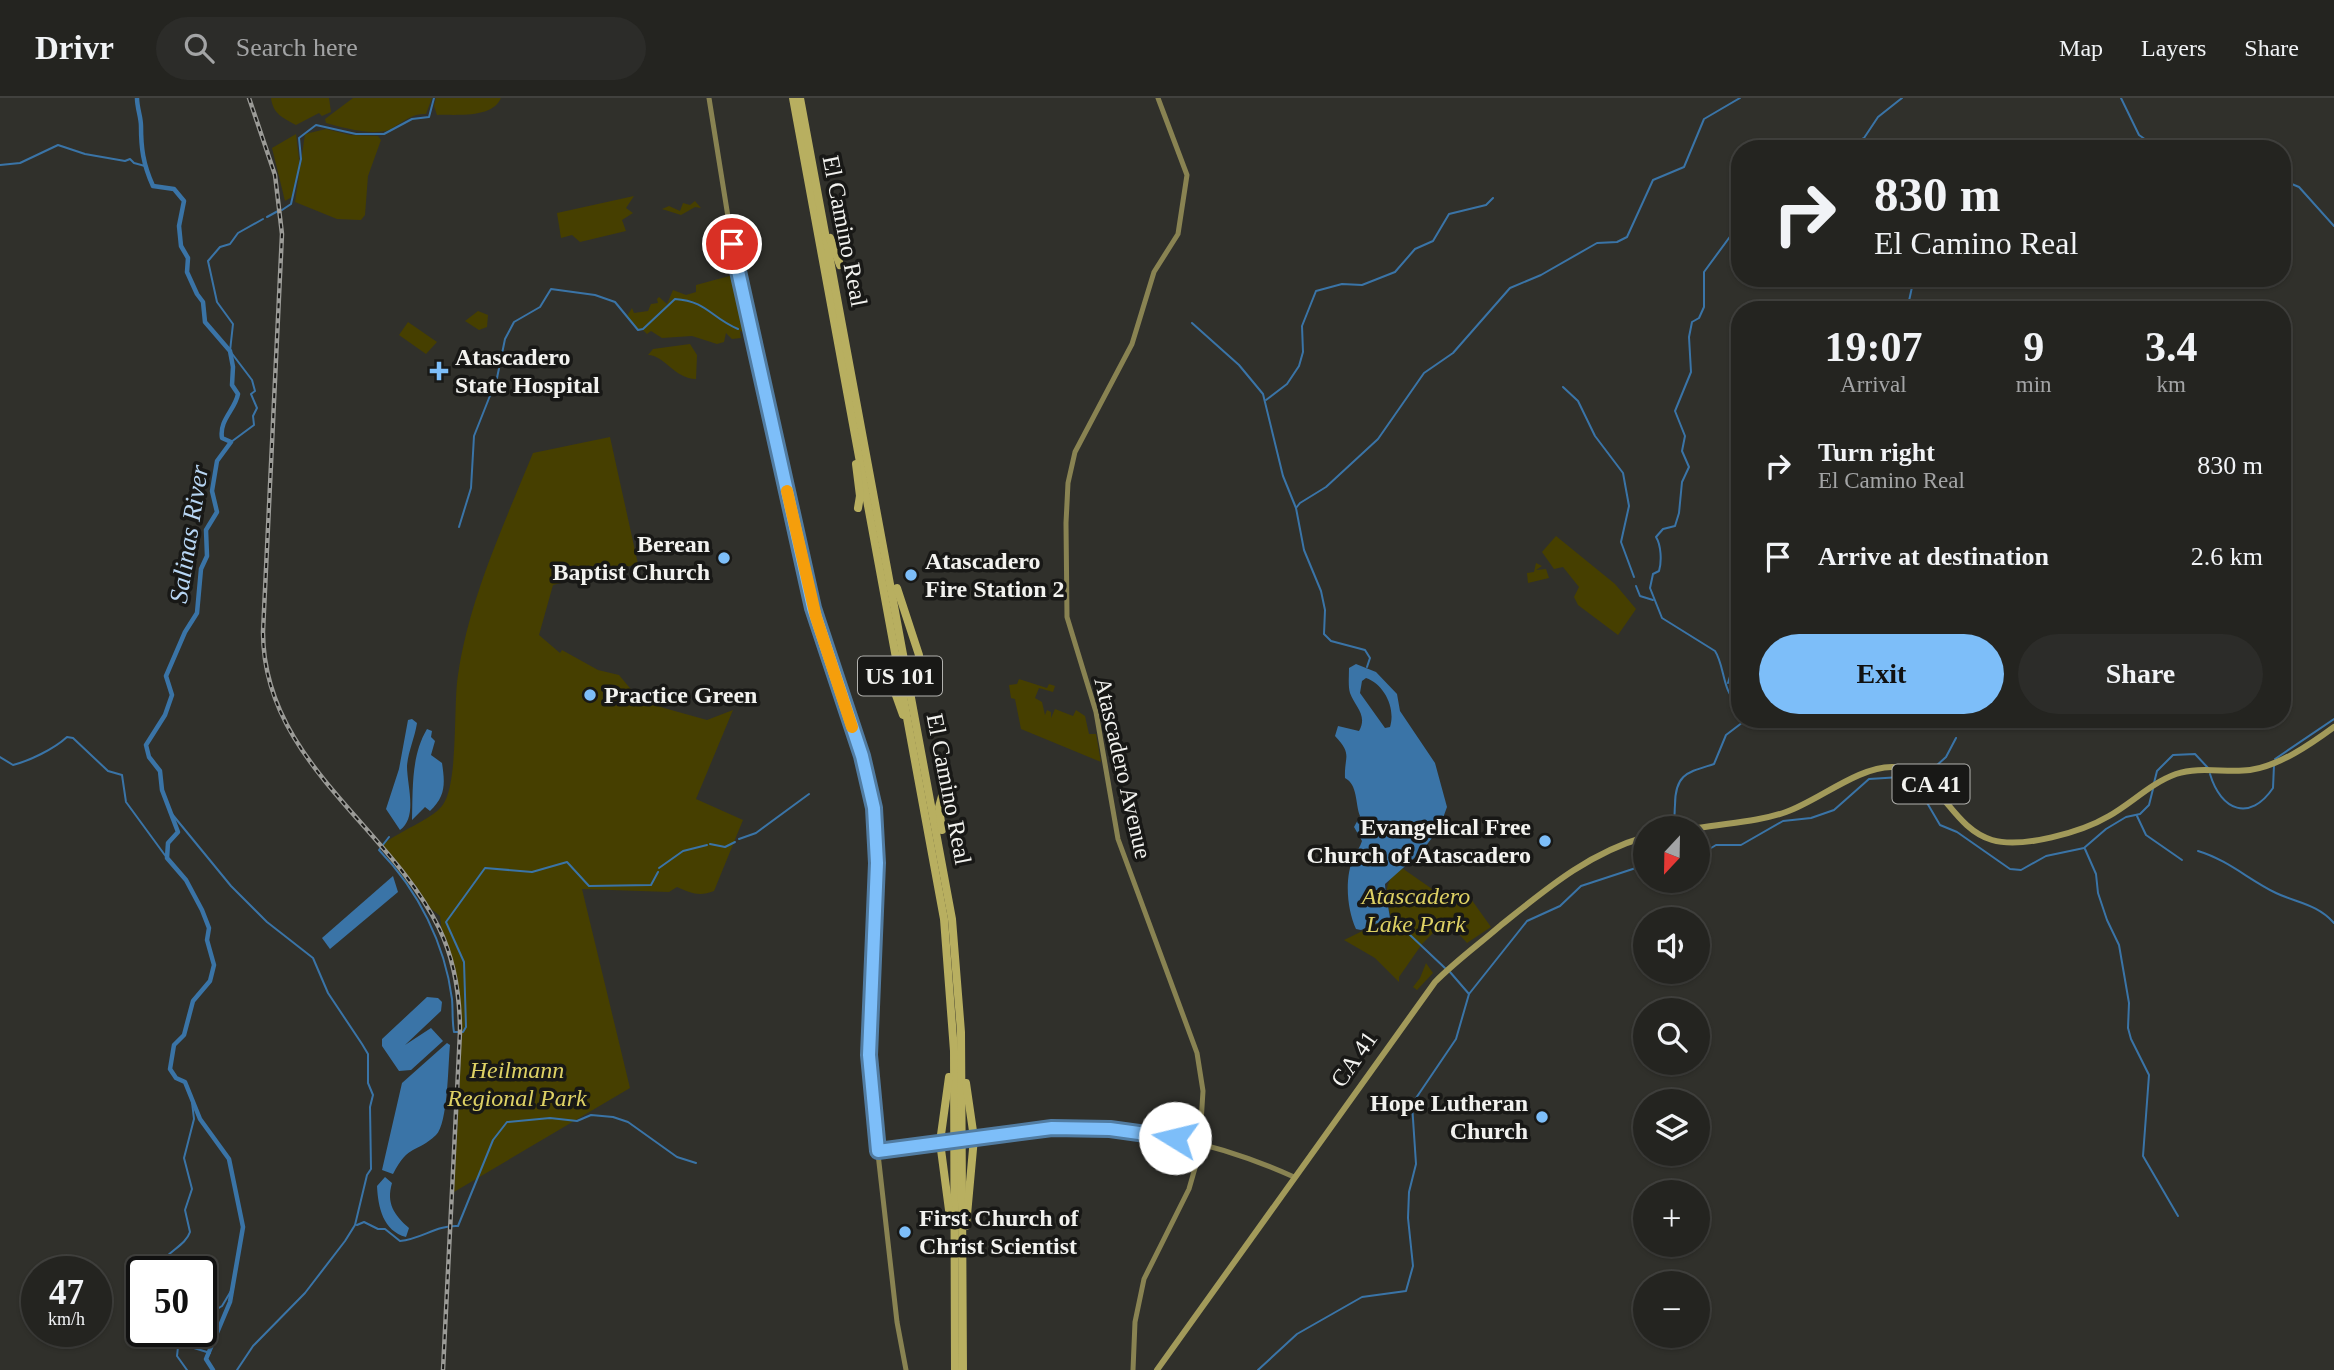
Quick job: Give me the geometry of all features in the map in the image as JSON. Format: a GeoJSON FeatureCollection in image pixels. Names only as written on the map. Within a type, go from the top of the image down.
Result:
{"type":"FeatureCollection","features":[{"type":"Feature","properties":{"kind":"highway","name":"El Camino Real"},"geometry":{"type":"LineString","coordinates":[[793,98],[943,909],[953,1026],[955,1370]]}},
{"type":"Feature","properties":{"kind":"highway","name":"El Camino Real"},"geometry":{"type":"LineString","coordinates":[[800,98],[947,886],[958,977],[961,1059],[963,1370]]}},
{"type":"Feature","properties":{"kind":"highway"},"geometry":{"type":"LineString","coordinates":[[815,179],[840,265]]}},
{"type":"Feature","properties":{"kind":"highway"},"geometry":{"type":"LineString","coordinates":[[848,398],[860,496],[858,508]]}},
{"type":"Feature","properties":{"kind":"highway"},"geometry":{"type":"LineString","coordinates":[[888,565],[919,655]]}},
{"type":"Feature","properties":{"kind":"highway"},"geometry":{"type":"LineString","coordinates":[[884,662],[900,704],[918,773]]}},
{"type":"Feature","properties":{"kind":"highway"},"geometry":{"type":"LineString","coordinates":[[942,796],[939,807],[947,886]]}},
{"type":"Feature","properties":{"kind":"highway"},"geometry":{"type":"LineString","coordinates":[[953,1026],[944,1141],[954,1259]]}},
{"type":"Feature","properties":{"kind":"highway"},"geometry":{"type":"LineString","coordinates":[[961,1059],[971,1138],[961,1278]]}},
{"type":"Feature","properties":{"kind":"main road"},"geometry":{"type":"LineString","coordinates":[[709,98],[733,247],[813,608],[862,756],[874,808],[877,863],[869,1055],[897,1322],[906,1370]]}},
{"type":"Feature","properties":{"kind":"main road","name":"Atascadero Avenue"},"geometry":{"type":"LineString","coordinates":[[1133,1370],[1135,1322],[1144,1279],[1189,1189],[1201,1144],[1204,1109],[1196,1053],[1118,839],[1096,712],[1070,630],[1066,603],[1067,496],[1075,452],[1132,344],[1154,272],[1172,246],[1179,230],[1187,176],[1158,98]]}},
{"type":"Feature","properties":{"kind":"main road","name":"CA 41"},"geometry":{"type":"LineString","coordinates":[[1710,826],[1783,813],[1867,772],[1886,767],[1919,775],[1934,787],[1967,827],[2005,842],[2023,843],[2087,825],[2108,816],[2162,780],[2201,770],[2252,769],[2273,763],[2334,727]]}},
{"type":"Feature","properties":{"kind":"main road","name":"CA 41"},"geometry":{"type":"LineString","coordinates":[[1157,1370],[1418,1001],[1455,962],[1580,865],[1612,848],[1633,841]]}},
{"type":"Feature","properties":{"kind":"main road"},"geometry":{"type":"LineString","coordinates":[[878,1151],[944,1141],[1073,1128],[1140,1133],[1201,1144],[1255,1160],[1294,1177]]}},
{"type":"Feature","properties":{"kind":"green space"},"geometry":{"type":"Polygon","coordinates":[[[271,98],[329,98],[331,112],[322,116],[319,113],[296,125],[276,112],[271,98]]]}},
{"type":"Feature","properties":{"kind":"green space"},"geometry":{"type":"Polygon","coordinates":[[[353,98],[432,98],[426,114],[411,117],[384,131],[358,130],[326,123],[325,119],[353,98]]]}},
{"type":"Feature","properties":{"kind":"green space"},"geometry":{"type":"Polygon","coordinates":[[[436,98],[501,98],[496,105],[482,112],[437,115],[434,106],[436,98]]]}},
{"type":"Feature","properties":{"kind":"green space"},"geometry":{"type":"Polygon","coordinates":[[[326,129],[350,135],[378,136],[381,140],[368,176],[365,215],[361,220],[337,219],[295,202],[305,134],[326,129]]]}},
{"type":"Feature","properties":{"kind":"green space"},"geometry":{"type":"Polygon","coordinates":[[[296,134],[300,167],[292,197],[285,201],[272,148],[296,134]]]}},
{"type":"Feature","properties":{"kind":"green space"},"geometry":{"type":"Polygon","coordinates":[[[634,196],[626,208],[633,213],[622,220],[626,231],[580,242],[572,235],[561,238],[557,213],[634,196]]]}},
{"type":"Feature","properties":{"kind":"green space"},"geometry":{"type":"Polygon","coordinates":[[[695,201],[701,208],[695,207],[681,215],[662,209],[669,206],[680,211],[683,203],[690,205],[695,201]]]}},
{"type":"Feature","properties":{"kind":"green space"},"geometry":{"type":"Polygon","coordinates":[[[733,275],[746,333],[740,331],[741,338],[732,339],[726,333],[724,342],[717,344],[692,336],[662,338],[651,331],[647,334],[638,330],[627,316],[632,308],[634,313],[648,311],[651,304],[658,303],[659,297],[667,304],[673,290],[686,295],[696,292],[696,285],[733,275]]]}},
{"type":"Feature","properties":{"kind":"green space"},"geometry":{"type":"Polygon","coordinates":[[[478,311],[488,315],[487,327],[479,330],[465,321],[478,311]]]}},
{"type":"Feature","properties":{"kind":"green space"},"geometry":{"type":"Polygon","coordinates":[[[408,322],[437,342],[426,354],[399,335],[408,322]]]}},
{"type":"Feature","properties":{"kind":"green space"},"geometry":{"type":"Polygon","coordinates":[[[690,344],[697,355],[696,379],[682,375],[654,356],[648,355],[653,349],[690,344]]]}},
{"type":"Feature","properties":{"kind":"green space","name":"Heilmann Regional Park"},"geometry":{"type":"Polygon","coordinates":[[[610,437],[638,564],[553,585],[539,635],[560,653],[562,650],[598,670],[619,675],[639,699],[707,720],[733,710],[696,799],[743,820],[714,891],[695,894],[677,887],[669,892],[582,889],[630,1088],[454,1192],[461,1051],[455,981],[440,916],[423,902],[380,847],[437,811],[447,796],[453,763],[458,675],[470,618],[489,562],[533,453],[610,437]]]}},
{"type":"Feature","properties":{"kind":"green space"},"geometry":{"type":"Polygon","coordinates":[[[1556,536],[1615,584],[1636,609],[1618,635],[1578,605],[1574,597],[1579,587],[1563,567],[1554,569],[1542,552],[1556,536]]]}},
{"type":"Feature","properties":{"kind":"green space"},"geometry":{"type":"Polygon","coordinates":[[[1536,563],[1542,566],[1536,570],[1546,569],[1549,578],[1528,583],[1527,573],[1534,572],[1536,563]]]}},
{"type":"Feature","properties":{"kind":"green space"},"geometry":{"type":"Polygon","coordinates":[[[1019,679],[1047,688],[1049,684],[1055,686],[1053,692],[1039,688],[1035,698],[1042,702],[1045,715],[1047,710],[1051,712],[1051,718],[1055,709],[1073,716],[1076,710],[1085,716],[1089,734],[1096,734],[1101,762],[1021,729],[1015,699],[1011,698],[1009,685],[1017,684],[1019,679]]]}},
{"type":"Feature","properties":{"kind":"green space","name":"Atascadero Lake Park"},"geometry":{"type":"Polygon","coordinates":[[[1402,868],[1445,898],[1443,902],[1446,906],[1466,892],[1491,927],[1467,943],[1446,920],[1422,944],[1399,977],[1399,982],[1375,958],[1344,940],[1391,917],[1388,884],[1402,868]]]}},
{"type":"Feature","properties":{"kind":"green space"},"geometry":{"type":"Polygon","coordinates":[[[1426,963],[1433,973],[1417,990],[1413,987],[1426,963]]]}},
{"type":"Feature","properties":{"kind":"water"},"geometry":{"type":"Polygon","coordinates":[[[1356,664],[1376,672],[1397,694],[1400,711],[1435,763],[1447,807],[1439,829],[1421,852],[1385,884],[1386,899],[1381,901],[1388,906],[1390,918],[1361,930],[1356,929],[1353,921],[1348,893],[1351,865],[1362,841],[1354,827],[1360,816],[1354,790],[1345,778],[1346,752],[1335,736],[1338,726],[1359,731],[1361,725],[1360,711],[1349,690],[1349,668],[1356,664]],[[1366,678],[1362,681],[1360,693],[1385,728],[1390,727],[1390,705],[1383,691],[1366,678]]]}},
{"type":"Feature","properties":{"kind":"water"},"geometry":{"type":"Polygon","coordinates":[[[412,719],[417,723],[407,766],[410,809],[409,817],[400,830],[386,809],[399,769],[408,720],[412,719]]]}},
{"type":"Feature","properties":{"kind":"water"},"geometry":{"type":"Polygon","coordinates":[[[427,729],[432,731],[431,737],[435,741],[431,755],[442,763],[443,789],[439,800],[430,811],[425,807],[412,820],[415,761],[427,729]]]}},
{"type":"Feature","properties":{"kind":"water"},"geometry":{"type":"Polygon","coordinates":[[[393,876],[398,892],[330,949],[322,938],[393,876]]]}},
{"type":"Feature","properties":{"kind":"water"},"geometry":{"type":"Polygon","coordinates":[[[427,997],[438,998],[442,1002],[441,1011],[405,1045],[431,1028],[443,1041],[411,1070],[399,1071],[382,1046],[382,1039],[427,997]]]}},
{"type":"Feature","properties":{"kind":"water"},"geometry":{"type":"Polygon","coordinates":[[[447,1043],[450,1045],[447,1093],[440,1129],[429,1141],[408,1153],[393,1174],[382,1170],[402,1083],[447,1043]]]}},
{"type":"Feature","properties":{"kind":"water"},"geometry":{"type":"Polygon","coordinates":[[[385,1177],[392,1183],[390,1197],[393,1208],[409,1228],[406,1237],[392,1229],[383,1217],[377,1186],[385,1177]]]}},
{"type":"Feature","properties":{"kind":"waterway","name":"Salinas River"},"geometry":{"type":"LineString","coordinates":[[137,98],[147,170],[153,186],[174,189],[184,201],[179,226],[181,246],[188,258],[187,272],[203,302],[205,322],[230,351],[232,385],[238,394],[223,426],[222,438],[231,442],[217,461],[212,491],[217,512],[206,530],[207,556],[201,569],[197,613],[185,632],[166,676],[172,695],[165,715],[146,745],[149,757],[160,771],[162,790],[178,832],[168,843],[167,858],[186,880],[202,910],[209,928],[207,940],[214,965],[210,981],[193,1001],[184,1035],[174,1045],[170,1069],[176,1078],[185,1082],[200,1119],[229,1159],[243,1227],[230,1302],[206,1359],[213,1370]]}},
{"type":"Feature","properties":{"kind":"waterway"},"geometry":{"type":"LineString","coordinates":[[282,210],[291,204],[301,159],[299,138],[316,125],[356,134],[384,134],[412,119],[429,117],[434,98]]}},
{"type":"Feature","properties":{"kind":"waterway"},"geometry":{"type":"LineString","coordinates":[[1296,508],[1326,487],[1378,439],[1424,373],[1453,353],[1510,288],[1541,275],[1597,243],[1617,242],[1627,237],[1653,180],[1684,167],[1704,119],[1740,98]]}},
{"type":"Feature","properties":{"kind":"waterway"},"geometry":{"type":"LineString","coordinates":[[1860,140],[1878,117],[1902,98]]}},
{"type":"Feature","properties":{"kind":"waterway"},"geometry":{"type":"LineString","coordinates":[[2121,98],[2139,135],[2146,140]]}},
{"type":"Feature","properties":{"kind":"waterway"},"geometry":{"type":"LineString","coordinates":[[0,165],[20,163],[58,145],[85,154],[125,161],[130,159],[145,166]]}},
{"type":"Feature","properties":{"kind":"waterway"},"geometry":{"type":"LineString","coordinates":[[2291,184],[2299,187],[2334,226]]}},
{"type":"Feature","properties":{"kind":"waterway"},"geometry":{"type":"LineString","coordinates":[[1266,400],[1287,384],[1299,366],[1303,352],[1302,326],[1316,291],[1342,284],[1362,285],[1395,272],[1415,249],[1433,241],[1449,214],[1486,205],[1493,198]]}},
{"type":"Feature","properties":{"kind":"waterway"},"geometry":{"type":"LineString","coordinates":[[267,217],[278,211]]}},
{"type":"Feature","properties":{"kind":"waterway"},"geometry":{"type":"LineString","coordinates":[[231,442],[254,425],[253,416],[257,408],[251,394],[255,391],[252,380],[230,351],[233,324],[217,302],[208,261],[220,247],[230,244],[238,233],[263,219]]}},
{"type":"Feature","properties":{"kind":"waterway"},"geometry":{"type":"LineString","coordinates":[[1731,235],[1704,272],[1704,307],[1699,318],[1692,322],[1689,337],[1691,372],[1675,411],[1685,436],[1682,451],[1689,467],[1682,482],[1675,526],[1663,529],[1656,537],[1660,549],[1660,563],[1659,571],[1653,574],[1650,588],[1662,618],[1715,651],[1731,697]]}},
{"type":"Feature","properties":{"kind":"waterway"},"geometry":{"type":"LineString","coordinates":[[1909,301],[1912,287]]}},
{"type":"Feature","properties":{"kind":"waterway"},"geometry":{"type":"LineString","coordinates":[[459,527],[471,488],[474,436],[497,378],[505,339],[514,322],[540,307],[551,289],[595,295],[615,302],[638,330],[643,329],[675,299],[702,306],[738,329]]}},
{"type":"Feature","properties":{"kind":"waterway"},"geometry":{"type":"LineString","coordinates":[[1192,323],[1239,365],[1263,394],[1283,476],[1296,508],[1304,550],[1321,591],[1325,610],[1324,634],[1331,641],[1365,650],[1370,658],[1367,667]]}},
{"type":"Feature","properties":{"kind":"waterway"},"geometry":{"type":"LineString","coordinates":[[1563,387],[1578,401],[1595,436],[1623,473],[1629,506],[1621,542],[1634,577]]}},
{"type":"Feature","properties":{"kind":"waterway"},"geometry":{"type":"LineString","coordinates":[[1636,586],[1640,596],[1653,600]]}},
{"type":"Feature","properties":{"kind":"waterway"},"geometry":{"type":"LineString","coordinates":[[1728,683],[1731,673]]}},
{"type":"Feature","properties":{"kind":"waterway"},"geometry":{"type":"LineString","coordinates":[[2275,759],[2334,719]]}},
{"type":"Feature","properties":{"kind":"waterway"},"geometry":{"type":"LineString","coordinates":[[1674,816],[1676,794],[1681,780],[1691,772],[1714,764],[1726,735],[1735,728]]}},
{"type":"Feature","properties":{"kind":"waterway"},"geometry":{"type":"LineString","coordinates":[[0,757],[13,765],[41,754],[67,737],[73,738],[108,771],[122,775],[126,802],[167,858]]}},
{"type":"Feature","properties":{"kind":"waterway"},"geometry":{"type":"LineString","coordinates":[[1925,776],[1946,757],[1956,738]]}},
{"type":"Feature","properties":{"kind":"waterway"},"geometry":{"type":"LineString","coordinates":[[2154,783],[2157,771],[2173,755],[2195,754],[2209,769]]}},
{"type":"Feature","properties":{"kind":"waterway"},"geometry":{"type":"LineString","coordinates":[[2210,774],[2221,797],[2237,808],[2246,808],[2264,799],[2273,788],[2274,765]]}},
{"type":"Feature","properties":{"kind":"waterway"},"geometry":{"type":"LineString","coordinates":[[1710,849],[1716,845],[1741,845],[1783,821],[1811,818],[1834,810],[1869,779],[1901,777],[1916,784],[1940,825],[1957,832],[2010,869],[2021,870],[2046,856],[2084,848],[2106,829],[2126,817],[2140,814],[2149,805],[2153,789]]}},
{"type":"Feature","properties":{"kind":"waterway"},"geometry":{"type":"LineString","coordinates":[[739,839],[756,833],[809,794]]}},
{"type":"Feature","properties":{"kind":"waterway"},"geometry":{"type":"LineString","coordinates":[[172,814],[231,886],[267,922],[313,958],[328,993],[368,1054],[368,1083],[373,1095],[370,1107],[371,1169],[367,1175],[355,1225],[305,1293],[253,1346],[237,1370]]}},
{"type":"Feature","properties":{"kind":"waterway"},"geometry":{"type":"LineString","coordinates":[[2137,816],[2146,835],[2182,860]]}},
{"type":"Feature","properties":{"kind":"waterway"},"geometry":{"type":"LineString","coordinates":[[389,837],[379,850],[406,882],[436,938],[448,978],[454,1032],[463,1032],[466,1027],[464,962],[446,922],[485,868],[532,872],[567,862],[589,886],[651,885],[658,872]]}},
{"type":"Feature","properties":{"kind":"waterway"},"geometry":{"type":"LineString","coordinates":[[710,844],[725,847],[735,842]]}},
{"type":"Feature","properties":{"kind":"waterway"},"geometry":{"type":"LineString","coordinates":[[659,868],[683,851],[707,845]]}},
{"type":"Feature","properties":{"kind":"waterway"},"geometry":{"type":"LineString","coordinates":[[2085,849],[2096,874],[2098,893],[2107,920],[2119,945],[2129,1003],[2128,1028],[2131,1039],[2149,1075],[2143,1156],[2178,1216]]}},
{"type":"Feature","properties":{"kind":"waterway"},"geometry":{"type":"LineString","coordinates":[[2198,851],[2276,893],[2314,908],[2334,923]]}},
{"type":"Feature","properties":{"kind":"waterway"},"geometry":{"type":"LineString","coordinates":[[1258,1370],[1297,1334],[1362,1297],[1406,1291],[1413,1266],[1408,1218],[1409,1192],[1416,1164],[1412,1104],[1456,1039],[1469,994],[1527,921],[1560,906],[1581,886],[1633,869]]}},
{"type":"Feature","properties":{"kind":"waterway"},"geometry":{"type":"LineString","coordinates":[[1391,917],[1446,969]]}},
{"type":"Feature","properties":{"kind":"waterway"},"geometry":{"type":"LineString","coordinates":[[1450,972],[1469,994]]}},
{"type":"Feature","properties":{"kind":"waterway"},"geometry":{"type":"LineString","coordinates":[[168,1256],[184,1242],[190,1232],[185,1210],[192,1189],[184,1158],[194,1119],[191,1094]]}},
{"type":"Feature","properties":{"kind":"waterway"},"geometry":{"type":"LineString","coordinates":[[357,1225],[364,1222],[378,1229],[385,1229],[400,1241],[458,1226],[493,1140],[507,1122],[550,1118],[577,1121],[591,1115],[613,1117],[628,1122],[677,1157],[696,1163]]}},
{"type":"Feature","properties":{"kind":"waterway"},"geometry":{"type":"LineString","coordinates":[[217,1309],[222,1306],[234,1286]]}},
{"type":"Feature","properties":{"kind":"waterway"},"geometry":{"type":"LineString","coordinates":[[178,1347],[177,1356],[187,1370]]}},
{"type":"Feature","properties":{"kind":"waterway"},"geometry":{"type":"LineString","coordinates":[[193,1347],[210,1353]]}},
{"type":"Feature","properties":{"kind":"railway"},"geometry":{"type":"LineString","coordinates":[[249,98],[275,175],[282,234],[263,632],[268,677],[283,718],[305,755],[417,891],[444,940],[458,992],[460,1032],[443,1370]]}},
{"type":"Feature","properties":{"kind":"slow traffic"},"geometry":{"type":"LineString","coordinates":[[787,491],[816,617],[852,727]]}},
{"type":"Feature","properties":{"kind":"place","name":"Atascadero State Hospital"},"geometry":{"type":"Point","coordinates":[439,371]}},
{"type":"Feature","properties":{"kind":"place","name":"Berean Baptist Church"},"geometry":{"type":"Point","coordinates":[724,558]}},
{"type":"Feature","properties":{"kind":"place","name":"Atascadero Fire Station 2"},"geometry":{"type":"Point","coordinates":[911,575]}},
{"type":"Feature","properties":{"kind":"place","name":"Practice Green"},"geometry":{"type":"Point","coordinates":[590,695]}},
{"type":"Feature","properties":{"kind":"place","name":"Evangelical Free Church of Atascadero"},"geometry":{"type":"Point","coordinates":[1545,841]}},
{"type":"Feature","properties":{"kind":"place","name":"Hope Lutheran Church"},"geometry":{"type":"Point","coordinates":[1542,1117]}},
{"type":"Feature","properties":{"kind":"place","name":"First Church of Christ Scientist"},"geometry":{"type":"Point","coordinates":[905,1232]}},
{"type":"Feature","properties":{"kind":"route"},"geometry":{"type":"LineString","coordinates":[[732,244],[813,608],[862,756],[874,808],[877,863],[869,1055],[878,1151],[922,1143],[1052,1128],[1110,1129],[1175,1138]]}}]}
